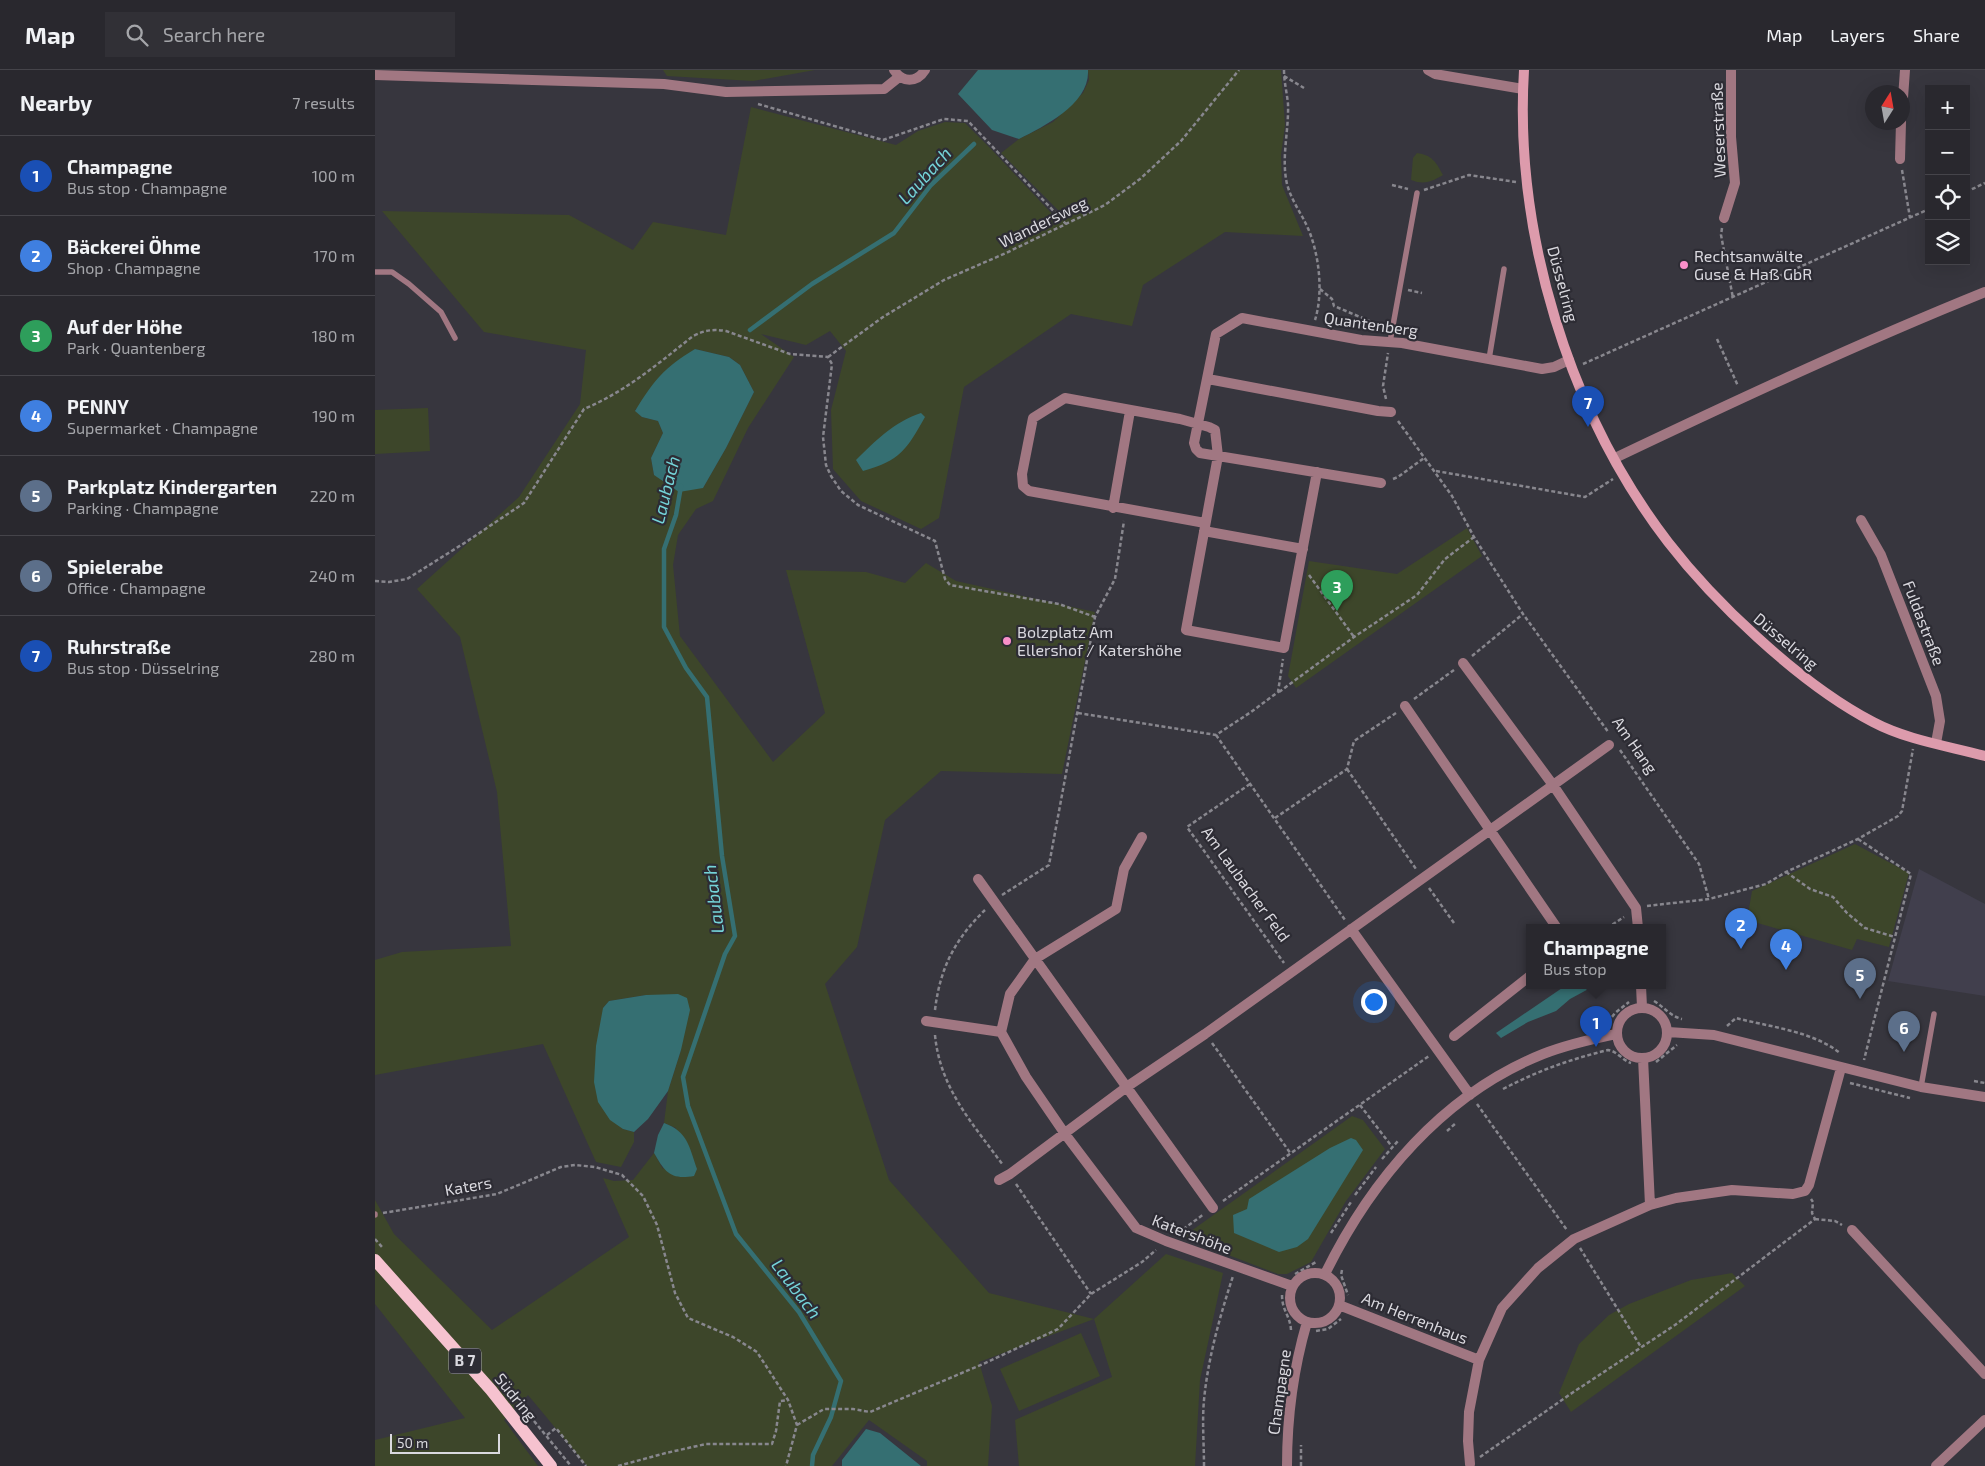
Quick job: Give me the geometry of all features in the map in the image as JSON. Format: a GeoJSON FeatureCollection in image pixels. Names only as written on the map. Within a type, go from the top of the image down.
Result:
{"type":"FeatureCollection","features":[{"type":"Feature","properties":{"kind":"main road","name":"Südring"},"geometry":{"type":"LineString","coordinates":[[375,1260],[491,1390],[551,1466]]}},
{"type":"Feature","properties":{"kind":"street"},"geometry":{"type":"LineString","coordinates":[[375,75],[665,84],[726,92],[884,89],[896,73],[904,79],[915,79],[925,70]]}},
{"type":"Feature","properties":{"kind":"street"},"geometry":{"type":"LineString","coordinates":[[1428,70],[1435,74],[1523,89]]}},
{"type":"Feature","properties":{"kind":"street","name":"Düsselring"},"geometry":{"type":"LineString","coordinates":[[1524,70],[1524,150],[1527,184],[1535,239],[1547,289],[1571,364],[1597,423],[1623,473],[1667,541],[1697,578],[1729,612],[1769,648],[1821,689],[1873,722],[1915,738],[1985,756]]}},
{"type":"Feature","properties":{"kind":"street","name":"Weserstraße"},"geometry":{"type":"LineString","coordinates":[[1724,218],[1735,183],[1731,137],[1731,70]]}},
{"type":"Feature","properties":{"kind":"street"},"geometry":{"type":"LineString","coordinates":[[1904,85],[1905,70]]}},
{"type":"Feature","properties":{"kind":"street"},"geometry":{"type":"LineString","coordinates":[[1900,159],[1901,130]]}},
{"type":"Feature","properties":{"kind":"street"},"geometry":{"type":"LineString","coordinates":[[1615,458],[1896,328],[1985,292]]}},
{"type":"Feature","properties":{"kind":"street","name":"Quantenberg"},"geometry":{"type":"LineString","coordinates":[[1218,456],[1200,452],[1196,449],[1194,443],[1216,334],[1242,318],[1361,340],[1402,343],[1542,369],[1571,364]]}},
{"type":"Feature","properties":{"kind":"street"},"geometry":{"type":"LineString","coordinates":[[1208,379],[1378,412],[1391,412]]}},
{"type":"Feature","properties":{"kind":"street"},"geometry":{"type":"LineString","coordinates":[[1303,549],[1204,527],[1127,510],[1029,491],[1023,486],[1021,474],[1033,418],[1065,398],[1198,423],[1215,430],[1218,456],[1204,527],[1186,630],[1284,648],[1301,563],[1317,472]]}},
{"type":"Feature","properties":{"kind":"street"},"geometry":{"type":"LineString","coordinates":[[1113,508],[1130,411]]}},
{"type":"Feature","properties":{"kind":"street"},"geometry":{"type":"LineString","coordinates":[[1218,456],[1381,483]]}},
{"type":"Feature","properties":{"kind":"street","name":"Fuldastraße"},"geometry":{"type":"LineString","coordinates":[[1861,520],[1881,555],[1936,696],[1940,721],[1936,743]]}},
{"type":"Feature","properties":{"kind":"street"},"geometry":{"type":"LineString","coordinates":[[1463,663],[1553,785],[1636,908],[1637,924]]}},
{"type":"Feature","properties":{"kind":"street"},"geometry":{"type":"LineString","coordinates":[[1405,706],[1554,924]]}},
{"type":"Feature","properties":{"kind":"street"},"geometry":{"type":"LineString","coordinates":[[999,1180],[1065,1134],[1128,1086],[1291,973],[1611,743]]}},
{"type":"Feature","properties":{"kind":"street"},"geometry":{"type":"LineString","coordinates":[[930,1022],[1001,1032],[1010,994],[1035,959],[1116,909],[1124,869],[1142,837]]}},
{"type":"Feature","properties":{"kind":"street"},"geometry":{"type":"LineString","coordinates":[[978,879],[1128,1086],[1213,1208]]}},
{"type":"Feature","properties":{"kind":"street"},"geometry":{"type":"LineString","coordinates":[[1351,929],[1470,1095]]}},
{"type":"Feature","properties":{"kind":"street"},"geometry":{"type":"LineString","coordinates":[[1454,1036],[1526,979]]}},
{"type":"Feature","properties":{"kind":"street"},"geometry":{"type":"LineString","coordinates":[[1641,989],[1641,1003]]}},
{"type":"Feature","properties":{"kind":"street"},"geometry":{"type":"LineString","coordinates":[[1641,1003],[1655,1010],[1662,1017],[1667,1024],[1668,1032],[1664,1046],[1653,1056],[1643,1058],[1634,1057],[1623,1049],[1618,1043],[1616,1034],[1617,1025],[1623,1015],[1641,1003]]}},
{"type":"Feature","properties":{"kind":"street","name":"Katershöhe"},"geometry":{"type":"LineString","coordinates":[[1001,1032],[1026,1077],[1065,1134],[1136,1228],[1235,1267],[1288,1285]]}},
{"type":"Feature","properties":{"kind":"street"},"geometry":{"type":"LineString","coordinates":[[1668,1032],[1691,1032],[1723,1037],[1921,1088],[1985,1097]]}},
{"type":"Feature","properties":{"kind":"street"},"geometry":{"type":"LineString","coordinates":[[1325,1274],[1367,1200],[1400,1157],[1450,1109],[1516,1066],[1543,1054],[1616,1034]]}},
{"type":"Feature","properties":{"kind":"street"},"geometry":{"type":"LineString","coordinates":[[1643,1058],[1650,1206]]}},
{"type":"Feature","properties":{"kind":"street"},"geometry":{"type":"LineString","coordinates":[[1805,1191],[1809,1185],[1817,1160],[1841,1068]]}},
{"type":"Feature","properties":{"kind":"street","name":"Am Herrenhaus"},"geometry":{"type":"LineString","coordinates":[[1470,1464],[1468,1440],[1469,1412],[1479,1360],[1502,1308],[1538,1268],[1574,1239],[1650,1206],[1676,1198],[1724,1191],[1761,1190],[1793,1194],[1805,1191]]}},
{"type":"Feature","properties":{"kind":"street"},"geometry":{"type":"LineString","coordinates":[[1852,1230],[1985,1374]]}},
{"type":"Feature","properties":{"kind":"street"},"geometry":{"type":"LineString","coordinates":[[1316,1272],[1325,1274],[1333,1280],[1339,1291],[1343,1306],[1328,1320],[1315,1324],[1307,1322],[1299,1318],[1293,1311],[1289,1300],[1288,1285],[1303,1275],[1316,1272]]}},
{"type":"Feature","properties":{"kind":"street","name":"Am Herrenhaus"},"geometry":{"type":"LineString","coordinates":[[1343,1306],[1479,1360]]}},
{"type":"Feature","properties":{"kind":"street","name":"Champagne"},"geometry":{"type":"LineString","coordinates":[[1287,1466],[1290,1402],[1298,1356],[1307,1322]]}},
{"type":"Feature","properties":{"kind":"street"},"geometry":{"type":"LineString","coordinates":[[1936,1466],[1985,1420]]}},
{"type":"Feature","properties":{"kind":"lane"},"geometry":{"type":"LineString","coordinates":[[1390,342],[1417,193]]}},
{"type":"Feature","properties":{"kind":"lane"},"geometry":{"type":"LineString","coordinates":[[1489,359],[1504,269]]}},
{"type":"Feature","properties":{"kind":"lane"},"geometry":{"type":"LineString","coordinates":[[375,272],[392,272],[409,284],[441,312],[455,338]]}},
{"type":"Feature","properties":{"kind":"lane"},"geometry":{"type":"LineString","coordinates":[[1921,1088],[1934,1014]]}},
{"type":"Feature","properties":{"kind":"path","name":"Wandersweg"},"geometry":{"type":"LineString","coordinates":[[828,357],[883,317],[944,280],[1006,253],[1105,205],[1140,179],[1181,141],[1239,70]]}},
{"type":"Feature","properties":{"kind":"path"},"geometry":{"type":"LineString","coordinates":[[1284,70],[1288,103],[1284,158],[1287,183],[1291,198],[1312,238],[1321,298],[1311,330]]}},
{"type":"Feature","properties":{"kind":"path"},"geometry":{"type":"LineString","coordinates":[[1284,76],[1304,88]]}},
{"type":"Feature","properties":{"kind":"path"},"geometry":{"type":"LineString","coordinates":[[752,102],[883,140],[895,138],[944,119],[968,121],[1066,224]]}},
{"type":"Feature","properties":{"kind":"path"},"geometry":{"type":"LineString","coordinates":[[1900,159],[1910,218]]}},
{"type":"Feature","properties":{"kind":"path"},"geometry":{"type":"LineString","coordinates":[[1391,185],[1417,193],[1469,175],[1527,184]]}},
{"type":"Feature","properties":{"kind":"path"},"geometry":{"type":"LineString","coordinates":[[1970,190],[1985,183]]}},
{"type":"Feature","properties":{"kind":"path"},"geometry":{"type":"LineString","coordinates":[[1571,364],[1733,298],[1925,211]]}},
{"type":"Feature","properties":{"kind":"path"},"geometry":{"type":"LineString","coordinates":[[1724,218],[1721,235],[1733,298]]}},
{"type":"Feature","properties":{"kind":"path"},"geometry":{"type":"LineString","coordinates":[[1320,290],[1333,299],[1334,306],[1392,330]]}},
{"type":"Feature","properties":{"kind":"path"},"geometry":{"type":"LineString","coordinates":[[375,582],[407,579],[458,548],[524,503],[584,408],[600,402],[638,379],[693,336],[710,329],[726,331],[790,354],[828,357],[832,364],[823,437],[826,465],[841,490],[857,506],[935,541],[945,579],[951,585],[1059,604],[1095,617]]}},
{"type":"Feature","properties":{"kind":"path"},"geometry":{"type":"LineString","coordinates":[[1717,339],[1738,386]]}},
{"type":"Feature","properties":{"kind":"path","name":"Am Hang"},"geometry":{"type":"LineString","coordinates":[[1402,343],[1387,354],[1383,386],[1391,412],[1424,458],[1435,470],[1452,496],[1474,537],[1523,614],[1611,743]]}},
{"type":"Feature","properties":{"kind":"path"},"geometry":{"type":"LineString","coordinates":[[1381,483],[1397,478],[1424,458]]}},
{"type":"Feature","properties":{"kind":"path"},"geometry":{"type":"LineString","coordinates":[[1435,470],[1585,497],[1623,473]]}},
{"type":"Feature","properties":{"kind":"path"},"geometry":{"type":"LineString","coordinates":[[1091,1294],[1010,1174],[954,1098],[937,1056],[930,1022],[938,986],[949,957],[969,926],[993,901],[1049,865],[1095,617],[1115,579],[1127,510]]}},
{"type":"Feature","properties":{"kind":"path"},"geometry":{"type":"LineString","coordinates":[[1078,712],[1215,735],[1251,712],[1354,637],[1417,595],[1445,559],[1474,537]]}},
{"type":"Feature","properties":{"kind":"path"},"geometry":{"type":"LineString","coordinates":[[1301,563],[1354,637]]}},
{"type":"Feature","properties":{"kind":"path"},"geometry":{"type":"LineString","coordinates":[[1278,692],[1284,648]]}},
{"type":"Feature","properties":{"kind":"path"},"geometry":{"type":"LineString","coordinates":[[1215,735],[1351,929]]}},
{"type":"Feature","properties":{"kind":"path"},"geometry":{"type":"LineString","coordinates":[[1613,924],[1636,908],[1709,899],[1766,884],[1786,872],[1858,839],[1899,816],[1902,811],[1915,738]]}},
{"type":"Feature","properties":{"kind":"path","name":"Am Hang"},"geometry":{"type":"LineString","coordinates":[[1619,749],[1699,864],[1709,899]]}},
{"type":"Feature","properties":{"kind":"path"},"geometry":{"type":"LineString","coordinates":[[1347,769],[1454,923]]}},
{"type":"Feature","properties":{"kind":"path","name":"Am Laubacher Feld"},"geometry":{"type":"LineString","coordinates":[[1250,784],[1187,827],[1291,973]]}},
{"type":"Feature","properties":{"kind":"path"},"geometry":{"type":"LineString","coordinates":[[1858,839],[1911,874],[1863,1061]]}},
{"type":"Feature","properties":{"kind":"path"},"geometry":{"type":"LineString","coordinates":[[1786,872],[1810,889],[1833,897],[1847,913],[1865,928],[1895,937]]}},
{"type":"Feature","properties":{"kind":"path"},"geometry":{"type":"LineString","coordinates":[[1897,929],[1902,930]]}},
{"type":"Feature","properties":{"kind":"path"},"geometry":{"type":"LineString","coordinates":[[1603,1024],[1610,1021],[1621,1006],[1631,1001],[1641,1003],[1653,1001],[1663,1006],[1671,1016],[1686,1020]]}},
{"type":"Feature","properties":{"kind":"path"},"geometry":{"type":"LineString","coordinates":[[1721,1025],[1726,1026],[1736,1018],[1821,1040],[1844,1056]]}},
{"type":"Feature","properties":{"kind":"path"},"geometry":{"type":"LineString","coordinates":[[1205,1034],[1291,1154]]}},
{"type":"Feature","properties":{"kind":"path"},"geometry":{"type":"LineString","coordinates":[[786,1466],[797,1425],[824,1409],[853,1409],[871,1412],[1050,1333],[1064,1324],[1074,1310],[1091,1294],[1142,1262],[1166,1241],[1438,1050]]}},
{"type":"Feature","properties":{"kind":"path"},"geometry":{"type":"LineString","coordinates":[[1857,1059],[1872,1062]]}},
{"type":"Feature","properties":{"kind":"path"},"geometry":{"type":"LineString","coordinates":[[1968,1081],[1985,1083]]}},
{"type":"Feature","properties":{"kind":"path"},"geometry":{"type":"LineString","coordinates":[[1470,1095],[1574,1239],[1641,1347]]}},
{"type":"Feature","properties":{"kind":"path"},"geometry":{"type":"LineString","coordinates":[[1360,1105],[1400,1157]]}},
{"type":"Feature","properties":{"kind":"path"},"geometry":{"type":"LineString","coordinates":[[1328,1239],[1366,1178],[1398,1141]]}},
{"type":"Feature","properties":{"kind":"path","name":"Katers"},"geometry":{"type":"LineString","coordinates":[[375,1214],[497,1194],[561,1167],[575,1165],[595,1166],[622,1175],[643,1196],[657,1225],[675,1293],[687,1318],[733,1337],[757,1352],[788,1400],[797,1425]]}},
{"type":"Feature","properties":{"kind":"path"},"geometry":{"type":"LineString","coordinates":[[1805,1191],[1813,1202],[1812,1213],[1815,1219]]}},
{"type":"Feature","properties":{"kind":"path"},"geometry":{"type":"LineString","coordinates":[[1470,1464],[1675,1325],[1815,1219],[1822,1218],[1835,1221]]}},
{"type":"Feature","properties":{"kind":"path"},"geometry":{"type":"LineString","coordinates":[[1291,1322],[1282,1307],[1282,1294],[1288,1285],[1290,1277],[1315,1264],[1319,1256]]}},
{"type":"Feature","properties":{"kind":"path"},"geometry":{"type":"LineString","coordinates":[[1204,1466],[1204,1401],[1222,1312],[1235,1267]]}},
{"type":"Feature","properties":{"kind":"path"},"geometry":{"type":"LineString","coordinates":[[1318,1334],[1334,1326],[1342,1318],[1347,1290],[1341,1275]]}},
{"type":"Feature","properties":{"kind":"path"},"geometry":{"type":"LineString","coordinates":[[618,1466],[707,1444],[772,1444],[780,1401],[788,1400]]}},
{"type":"Feature","properties":{"kind":"path"},"geometry":{"type":"LineString","coordinates":[[571,1466],[547,1435],[556,1428],[586,1466]]}},
{"type":"Feature","properties":{"kind":"path"},"geometry":{"type":"LineString","coordinates":[[1301,1440],[1301,1466]]}},
{"type":"Feature","properties":{"kind":"shaded area"},"geometry":{"type":"Polygon","coordinates":[[[1919,869],[1985,904],[1985,996],[1888,981],[1919,869]]]}},
{"type":"Feature","properties":{"kind":"green space"},"geometry":{"type":"Polygon","coordinates":[[[663,70],[815,70],[753,81],[667,76],[663,70]]]}},
{"type":"Feature","properties":{"kind":"green space"},"geometry":{"type":"Polygon","coordinates":[[[1088,70],[1281,70],[1285,125],[1281,155],[1282,185],[1303,236],[1225,232],[1143,285],[1132,326],[1071,314],[964,387],[939,518],[921,529],[861,501],[833,469],[831,410],[846,351],[830,331],[806,345],[761,334],[794,357],[748,428],[713,501],[696,509],[678,535],[673,565],[680,636],[773,762],[825,713],[786,570],[866,572],[905,583],[926,563],[956,581],[1095,612],[1062,774],[941,771],[885,820],[857,947],[825,984],[889,1180],[989,1293],[1094,1319],[979,1362],[992,1406],[988,1466],[927,1466],[927,1461],[869,1420],[832,1466],[587,1466],[528,1395],[504,1420],[538,1466],[375,1466],[375,1440],[465,1418],[375,1304],[375,1200],[394,1234],[492,1330],[629,1237],[603,1178],[614,1181],[633,1180],[654,1153],[663,1169],[676,1128],[664,1123],[668,1091],[681,1050],[646,995],[609,1001],[603,1008],[623,1129],[634,1132],[634,1142],[621,1167],[596,1162],[543,1044],[375,1075],[375,960],[402,952],[511,946],[497,792],[460,637],[417,589],[519,497],[580,404],[586,350],[484,332],[382,211],[569,215],[633,250],[653,222],[726,235],[751,107],[896,145],[918,131],[945,122],[965,123],[1054,216],[1063,215],[1001,153],[1019,139],[1053,122],[1083,93],[1089,80],[1088,70]],[[695,349],[635,410],[642,417],[658,421],[663,433],[651,458],[654,475],[703,488],[726,448],[754,392],[740,365],[729,357],[695,349]]]}},
{"type":"Feature","properties":{"kind":"green space"},"geometry":{"type":"Polygon","coordinates":[[[1417,153],[1426,155],[1433,160],[1443,175],[1427,182],[1411,180],[1413,158],[1417,153]]]}},
{"type":"Feature","properties":{"kind":"green space"},"geometry":{"type":"Polygon","coordinates":[[[428,408],[430,451],[375,454],[375,410],[428,408]]]}},
{"type":"Feature","properties":{"kind":"green space"},"geometry":{"type":"Polygon","coordinates":[[[1467,528],[1482,556],[1296,688],[1288,676],[1309,561],[1397,574],[1467,528]]]}},
{"type":"Feature","properties":{"kind":"green space"},"geometry":{"type":"Polygon","coordinates":[[[1855,844],[1909,873],[1889,947],[1857,939],[1852,950],[1747,920],[1752,891],[1855,844]]]}},
{"type":"Feature","properties":{"kind":"green space"},"geometry":{"type":"Polygon","coordinates":[[[1352,1116],[1363,1120],[1385,1149],[1346,1201],[1311,1262],[1287,1274],[1278,1274],[1189,1240],[1184,1236],[1352,1116]]]}},
{"type":"Feature","properties":{"kind":"green space"},"geometry":{"type":"Polygon","coordinates":[[[1166,1254],[1223,1273],[1200,1380],[1195,1466],[1019,1466],[1015,1420],[1112,1377],[1094,1319],[1166,1254]]]}},
{"type":"Feature","properties":{"kind":"green space"},"geometry":{"type":"Polygon","coordinates":[[[1732,1273],[1745,1286],[1571,1412],[1559,1393],[1579,1344],[1609,1315],[1629,1304],[1691,1280],[1732,1273]]]}},
{"type":"Feature","properties":{"kind":"green space"},"geometry":{"type":"Polygon","coordinates":[[[1081,1333],[1100,1376],[1019,1411],[1000,1369],[1081,1333]]]}},
{"type":"Feature","properties":{"kind":"water"},"geometry":{"type":"Polygon","coordinates":[[[978,70],[1088,70],[1087,82],[1082,93],[1074,103],[1041,128],[1019,139],[992,130],[958,94],[978,70]]]}},
{"type":"Feature","properties":{"kind":"water"},"geometry":{"type":"Polygon","coordinates":[[[695,349],[729,357],[740,365],[754,392],[726,448],[703,488],[679,492],[654,475],[651,458],[663,433],[658,421],[642,417],[635,411],[648,391],[667,369],[695,349]]]}},
{"type":"Feature","properties":{"kind":"water"},"geometry":{"type":"Polygon","coordinates":[[[921,413],[925,417],[913,438],[901,452],[886,463],[863,471],[856,460],[878,439],[902,421],[921,413]]]}},
{"type":"Feature","properties":{"kind":"water"},"geometry":{"type":"Polygon","coordinates":[[[1561,989],[1588,989],[1570,999],[1556,1011],[1528,1022],[1501,1038],[1496,1033],[1561,989]]]}},
{"type":"Feature","properties":{"kind":"water"},"geometry":{"type":"Polygon","coordinates":[[[678,994],[687,998],[690,1010],[681,1050],[668,1091],[648,1119],[634,1132],[623,1129],[610,1120],[598,1102],[594,1082],[596,1046],[603,1008],[609,1001],[646,995],[678,994]]]}},
{"type":"Feature","properties":{"kind":"water"},"geometry":{"type":"Polygon","coordinates":[[[664,1123],[678,1131],[687,1141],[697,1169],[694,1176],[679,1177],[669,1173],[654,1153],[658,1135],[664,1123]]]}},
{"type":"Feature","properties":{"kind":"water"},"geometry":{"type":"Polygon","coordinates":[[[1351,1138],[1356,1140],[1363,1150],[1308,1239],[1297,1247],[1279,1252],[1234,1233],[1233,1215],[1247,1209],[1249,1199],[1330,1148],[1351,1138]]]}},
{"type":"Feature","properties":{"kind":"water"},"geometry":{"type":"Polygon","coordinates":[[[866,1429],[880,1433],[921,1466],[842,1466],[842,1460],[866,1429]]]}},
{"type":"Feature","properties":{"kind":"waterway","name":"Laubach"},"geometry":{"type":"LineString","coordinates":[[750,330],[812,284],[894,233],[931,185],[974,144]]}},
{"type":"Feature","properties":{"kind":"waterway","name":"Laubach"},"geometry":{"type":"LineString","coordinates":[[681,486],[676,515],[664,549],[664,627],[686,668],[707,697],[722,856],[735,936],[725,954],[683,1077],[688,1106],[736,1234],[799,1312],[841,1381],[831,1417],[813,1455],[812,1466]]}},
{"type":"Feature","properties":{"kind":"place","name":"Rechtsanwälte Guse & Haß GbR"},"geometry":{"type":"Point","coordinates":[1684,265]}},
{"type":"Feature","properties":{"kind":"place","name":"Ruhrstraße"},"geometry":{"type":"Point","coordinates":[1588,427]}},
{"type":"Feature","properties":{"kind":"place","name":"Auf der Höhe"},"geometry":{"type":"Point","coordinates":[1337,611]}},
{"type":"Feature","properties":{"kind":"place","name":"Bolzplatz Am Ellershof / Katershöhe"},"geometry":{"type":"Point","coordinates":[1007,641]}},
{"type":"Feature","properties":{"kind":"place","name":"Bäckerei Öhme"},"geometry":{"type":"Point","coordinates":[1741,949]}},
{"type":"Feature","properties":{"kind":"place","name":"PENNY"},"geometry":{"type":"Point","coordinates":[1786,970]}},
{"type":"Feature","properties":{"kind":"place","name":"Parkplatz Kindergarten"},"geometry":{"type":"Point","coordinates":[1860,999]}},
{"type":"Feature","properties":{"kind":"place","name":"Champagne"},"geometry":{"type":"Point","coordinates":[1596,1047]}},
{"type":"Feature","properties":{"kind":"place","name":"Spielerabe"},"geometry":{"type":"Point","coordinates":[1904,1052]}}]}
